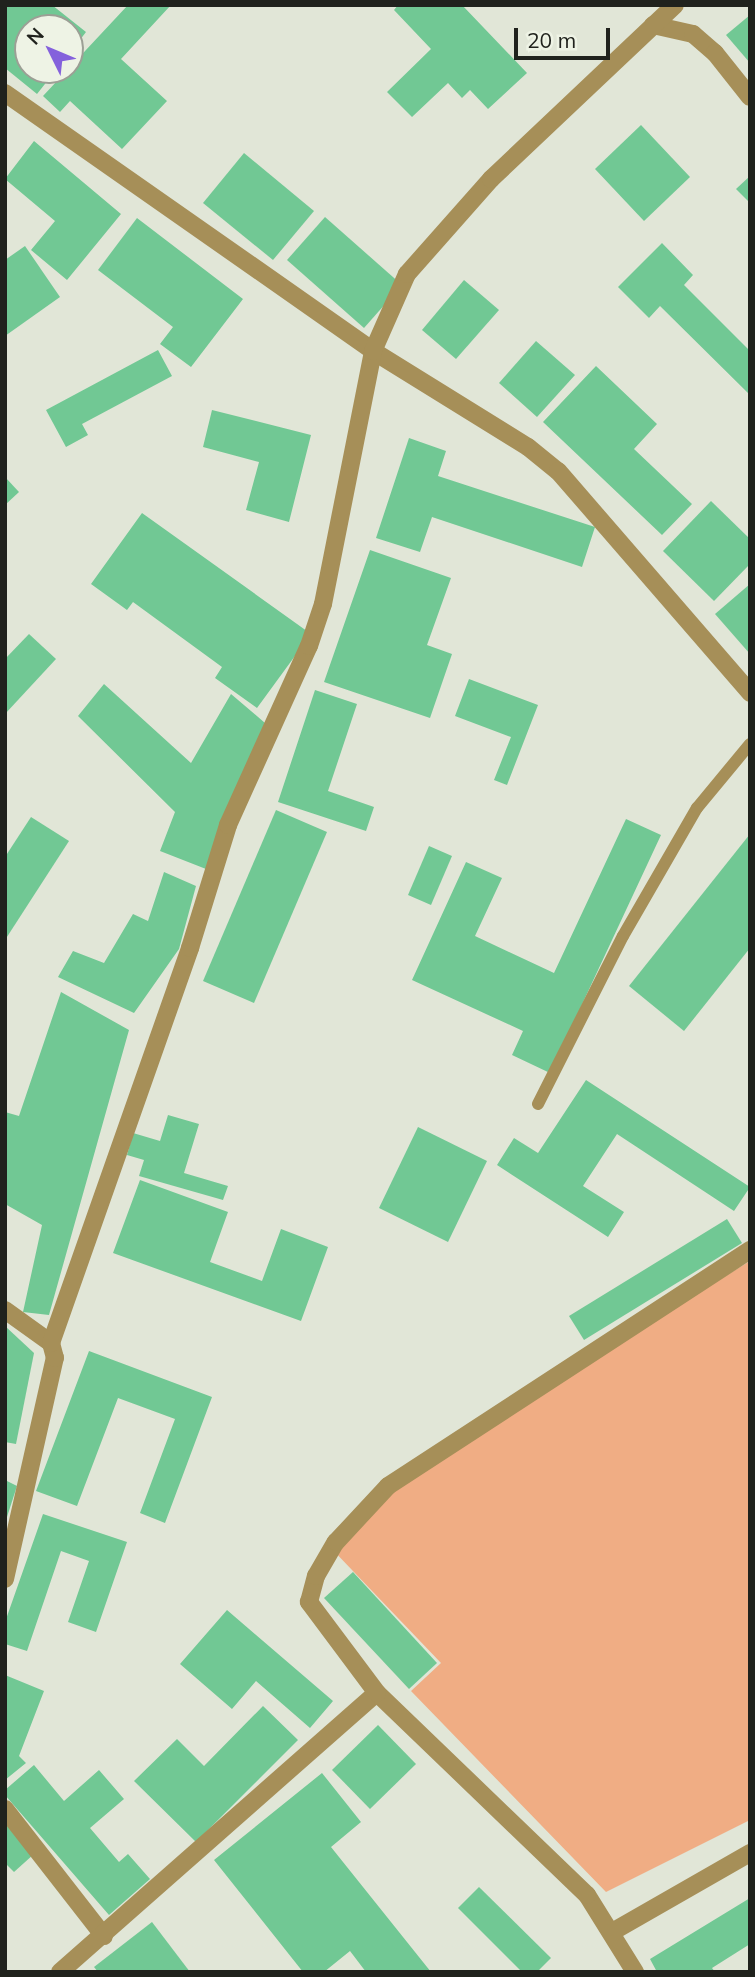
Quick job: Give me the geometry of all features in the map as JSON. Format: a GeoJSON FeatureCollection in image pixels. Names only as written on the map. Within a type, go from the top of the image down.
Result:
{"type":"FeatureCollection","features":[{"type":"Feature","properties":{"kind":"street"},"geometry":{"type":"LineString","coordinates":[[5,1579],[55,1358],[51,1343],[190,948],[228,825],[309,646],[323,604],[373,351],[407,274],[491,179],[675,5]]}},
{"type":"Feature","properties":{"kind":"street"},"geometry":{"type":"LineString","coordinates":[[653,25],[693,34],[716,53],[750,97]]}},
{"type":"Feature","properties":{"kind":"street"},"geometry":{"type":"LineString","coordinates":[[5,93],[373,351],[528,447],[558,471],[750,693]]}},
{"type":"Feature","properties":{"kind":"street"},"geometry":{"type":"LineString","coordinates":[[635,1972],[587,1895],[377,1693],[309,1602],[316,1576],[336,1542],[388,1486],[750,1250]]}},
{"type":"Feature","properties":{"kind":"street"},"geometry":{"type":"LineString","coordinates":[[5,1310],[51,1343]]}},
{"type":"Feature","properties":{"kind":"street"},"geometry":{"type":"LineString","coordinates":[[61,1972],[377,1693]]}},
{"type":"Feature","properties":{"kind":"street"},"geometry":{"type":"LineString","coordinates":[[5,1808],[104,1936]]}},
{"type":"Feature","properties":{"kind":"street"},"geometry":{"type":"LineString","coordinates":[[612,1932],[750,1853]]}},
{"type":"Feature","properties":{"kind":"lane"},"geometry":{"type":"LineString","coordinates":[[537,1104],[623,936],[690,820],[750,744]]}},
{"type":"Feature","properties":{"kind":"shaded area"},"geometry":{"type":"Polygon","coordinates":[[[750,1261],[750,1820],[606,1892],[411,1691],[441,1663],[330,1547],[370,1494],[750,1261]]]}},
{"type":"Feature","properties":{"kind":"building"},"geometry":{"type":"Polygon","coordinates":[[[5,5],[52,5],[63,14],[14,14],[14,75],[5,68],[5,5]]]}},
{"type":"Feature","properties":{"kind":"building"},"geometry":{"type":"Polygon","coordinates":[[[128,5],[171,5],[121,59],[167,101],[122,149],[70,101],[60,112],[43,96],[54,84],[84,84],[84,52],[128,5]]]}},
{"type":"Feature","properties":{"kind":"building"},"geometry":{"type":"Polygon","coordinates":[[[398,5],[462,5],[527,73],[488,109],[470,90],[462,98],[448,83],[412,117],[387,92],[431,49],[394,10],[398,5]]]}},
{"type":"Feature","properties":{"kind":"building"},"geometry":{"type":"Polygon","coordinates":[[[750,15],[750,63],[726,35],[750,15]]]}},
{"type":"Feature","properties":{"kind":"building"},"geometry":{"type":"Polygon","coordinates":[[[25,84],[45,84],[37,94],[25,84]]]}},
{"type":"Feature","properties":{"kind":"building"},"geometry":{"type":"Polygon","coordinates":[[[641,125],[690,177],[644,221],[595,169],[641,125]]]}},
{"type":"Feature","properties":{"kind":"building"},"geometry":{"type":"Polygon","coordinates":[[[34,141],[121,214],[67,280],[31,250],[55,221],[5,179],[34,141]]]}},
{"type":"Feature","properties":{"kind":"building"},"geometry":{"type":"Polygon","coordinates":[[[244,153],[314,211],[273,260],[203,203],[244,153]]]}},
{"type":"Feature","properties":{"kind":"building"},"geometry":{"type":"Polygon","coordinates":[[[750,176],[750,203],[736,189],[750,176]]]}},
{"type":"Feature","properties":{"kind":"building"},"geometry":{"type":"Polygon","coordinates":[[[325,217],[402,285],[364,328],[287,260],[325,217]]]}},
{"type":"Feature","properties":{"kind":"building"},"geometry":{"type":"Polygon","coordinates":[[[137,218],[243,299],[191,367],[160,344],[173,327],[98,270],[137,218]]]}},
{"type":"Feature","properties":{"kind":"building"},"geometry":{"type":"Polygon","coordinates":[[[662,243],[693,275],[684,285],[750,351],[750,395],[660,306],[649,318],[618,287],[662,243]]]}},
{"type":"Feature","properties":{"kind":"building"},"geometry":{"type":"Polygon","coordinates":[[[25,246],[60,297],[5,336],[5,260],[25,246]]]}},
{"type":"Feature","properties":{"kind":"building"},"geometry":{"type":"Polygon","coordinates":[[[464,280],[499,310],[456,359],[422,330],[464,280]]]}},
{"type":"Feature","properties":{"kind":"building"},"geometry":{"type":"Polygon","coordinates":[[[536,341],[575,375],[537,417],[499,383],[536,341]]]}},
{"type":"Feature","properties":{"kind":"building"},"geometry":{"type":"Polygon","coordinates":[[[158,350],[172,376],[82,424],[88,435],[66,447],[46,410],[158,350]]]}},
{"type":"Feature","properties":{"kind":"building"},"geometry":{"type":"Polygon","coordinates":[[[596,366],[657,424],[634,449],[692,504],[662,535],[543,422],[596,366]]]}},
{"type":"Feature","properties":{"kind":"building"},"geometry":{"type":"Polygon","coordinates":[[[212,410],[311,435],[289,522],[246,510],[259,462],[203,447],[212,410]]]}},
{"type":"Feature","properties":{"kind":"building"},"geometry":{"type":"Polygon","coordinates":[[[409,438],[446,451],[438,476],[595,527],[582,567],[432,517],[420,552],[376,538],[409,438]]]}},
{"type":"Feature","properties":{"kind":"building"},"geometry":{"type":"Polygon","coordinates":[[[5,477],[19,492],[5,505],[5,477]]]}},
{"type":"Feature","properties":{"kind":"building"},"geometry":{"type":"Polygon","coordinates":[[[711,501],[750,539],[750,564],[714,601],[663,551],[711,501]]]}},
{"type":"Feature","properties":{"kind":"building"},"geometry":{"type":"Polygon","coordinates":[[[142,513],[311,634],[257,708],[215,678],[222,667],[133,602],[127,610],[91,584],[142,513]]]}},
{"type":"Feature","properties":{"kind":"building"},"geometry":{"type":"Polygon","coordinates":[[[370,550],[451,578],[427,645],[452,654],[430,718],[324,682],[370,550]]]}},
{"type":"Feature","properties":{"kind":"building"},"geometry":{"type":"Polygon","coordinates":[[[750,584],[750,654],[715,614],[750,584]]]}},
{"type":"Feature","properties":{"kind":"building"},"geometry":{"type":"Polygon","coordinates":[[[29,634],[56,659],[5,714],[5,659],[29,634]]]}},
{"type":"Feature","properties":{"kind":"building"},"geometry":{"type":"Polygon","coordinates":[[[469,679],[538,705],[507,785],[494,780],[511,737],[455,716],[469,679]]]}},
{"type":"Feature","properties":{"kind":"building"},"geometry":{"type":"Polygon","coordinates":[[[104,684],[191,763],[231,694],[265,723],[206,869],[160,851],[175,812],[78,716],[104,684]]]}},
{"type":"Feature","properties":{"kind":"building"},"geometry":{"type":"Polygon","coordinates":[[[315,690],[357,704],[328,791],[374,807],[366,831],[278,802],[315,690]]]}},
{"type":"Feature","properties":{"kind":"building"},"geometry":{"type":"Polygon","coordinates":[[[276,810],[327,832],[254,1003],[203,981],[276,810]]]}},
{"type":"Feature","properties":{"kind":"building"},"geometry":{"type":"Polygon","coordinates":[[[31,817],[69,841],[5,940],[5,857],[31,817]]]}},
{"type":"Feature","properties":{"kind":"building"},"geometry":{"type":"Polygon","coordinates":[[[626,819],[661,835],[550,1073],[512,1055],[523,1031],[412,980],[466,862],[502,878],[475,936],[554,973],[626,819]]]}},
{"type":"Feature","properties":{"kind":"building"},"geometry":{"type":"Polygon","coordinates":[[[750,834],[750,948],[684,1031],[629,986],[750,834]]]}},
{"type":"Feature","properties":{"kind":"building"},"geometry":{"type":"Polygon","coordinates":[[[429,846],[452,856],[431,905],[408,895],[429,846]]]}},
{"type":"Feature","properties":{"kind":"building"},"geometry":{"type":"Polygon","coordinates":[[[164,872],[196,886],[179,949],[134,1013],[58,977],[73,951],[104,963],[133,914],[148,921],[164,872]]]}},
{"type":"Feature","properties":{"kind":"building"},"geometry":{"type":"Polygon","coordinates":[[[61,992],[129,1030],[49,1315],[23,1312],[42,1225],[5,1204],[5,1112],[19,1116],[61,992]]]}},
{"type":"Feature","properties":{"kind":"building"},"geometry":{"type":"Polygon","coordinates":[[[586,1080],[750,1187],[734,1211],[617,1134],[583,1186],[624,1212],[608,1237],[497,1165],[514,1138],[538,1153],[586,1080]]]}},
{"type":"Feature","properties":{"kind":"building"},"geometry":{"type":"Polygon","coordinates":[[[168,1115],[199,1124],[184,1173],[228,1186],[223,1200],[139,1176],[144,1160],[127,1155],[133,1133],[160,1141],[168,1115]]]}},
{"type":"Feature","properties":{"kind":"building"},"geometry":{"type":"Polygon","coordinates":[[[418,1127],[487,1161],[448,1242],[379,1208],[418,1127]]]}},
{"type":"Feature","properties":{"kind":"building"},"geometry":{"type":"Polygon","coordinates":[[[140,1180],[228,1212],[210,1262],[262,1281],[281,1229],[328,1247],[301,1321],[113,1253],[140,1180]]]}},
{"type":"Feature","properties":{"kind":"building"},"geometry":{"type":"Polygon","coordinates":[[[727,1219],[742,1243],[584,1340],[569,1316],[727,1219]]]}},
{"type":"Feature","properties":{"kind":"building"},"geometry":{"type":"Polygon","coordinates":[[[5,1326],[34,1353],[16,1444],[5,1442],[5,1326]]]}},
{"type":"Feature","properties":{"kind":"building"},"geometry":{"type":"Polygon","coordinates":[[[89,1351],[212,1397],[165,1523],[140,1513],[175,1419],[118,1398],[77,1506],[36,1491],[89,1351]]]}},
{"type":"Feature","properties":{"kind":"building"},"geometry":{"type":"Polygon","coordinates":[[[5,1480],[17,1486],[6,1520],[5,1520],[5,1480]]]}},
{"type":"Feature","properties":{"kind":"building"},"geometry":{"type":"Polygon","coordinates":[[[43,1514],[127,1542],[96,1632],[68,1622],[89,1561],[61,1551],[27,1651],[5,1644],[5,1622],[43,1514]]]}},
{"type":"Feature","properties":{"kind":"building"},"geometry":{"type":"Polygon","coordinates":[[[353,1572],[437,1663],[409,1689],[324,1598],[353,1572]]]}},
{"type":"Feature","properties":{"kind":"building"},"geometry":{"type":"Polygon","coordinates":[[[227,1610],[333,1701],[310,1728],[256,1681],[232,1709],[180,1664],[227,1610]]]}},
{"type":"Feature","properties":{"kind":"building"},"geometry":{"type":"Polygon","coordinates":[[[5,1675],[44,1691],[19,1756],[26,1763],[5,1780],[5,1675]]]}},
{"type":"Feature","properties":{"kind":"building"},"geometry":{"type":"Polygon","coordinates":[[[263,1706],[298,1740],[196,1842],[134,1781],[177,1739],[204,1766],[263,1706]]]}},
{"type":"Feature","properties":{"kind":"building"},"geometry":{"type":"Polygon","coordinates":[[[378,1725],[416,1764],[370,1809],[332,1770],[378,1725]]]}},
{"type":"Feature","properties":{"kind":"building"},"geometry":{"type":"Polygon","coordinates":[[[34,1765],[64,1801],[99,1770],[124,1799],[90,1828],[119,1862],[128,1854],[150,1879],[109,1915],[5,1795],[5,1790],[34,1765]]]}},
{"type":"Feature","properties":{"kind":"building"},"geometry":{"type":"Polygon","coordinates":[[[322,1773],[361,1822],[331,1847],[431,1972],[366,1972],[350,1951],[324,1972],[303,1972],[214,1860],[322,1773]]]}},
{"type":"Feature","properties":{"kind":"building"},"geometry":{"type":"Polygon","coordinates":[[[5,1822],[34,1854],[14,1872],[5,1863],[5,1822]]]}},
{"type":"Feature","properties":{"kind":"building"},"geometry":{"type":"Polygon","coordinates":[[[479,1887],[551,1958],[537,1972],[522,1972],[458,1908],[479,1887]]]}},
{"type":"Feature","properties":{"kind":"building"},"geometry":{"type":"Polygon","coordinates":[[[750,1898],[750,1944],[712,1968],[715,1972],[657,1972],[650,1959],[750,1898]]]}},
{"type":"Feature","properties":{"kind":"building"},"geometry":{"type":"Polygon","coordinates":[[[152,1922],[190,1972],[98,1972],[94,1967],[152,1922]]]}}]}
